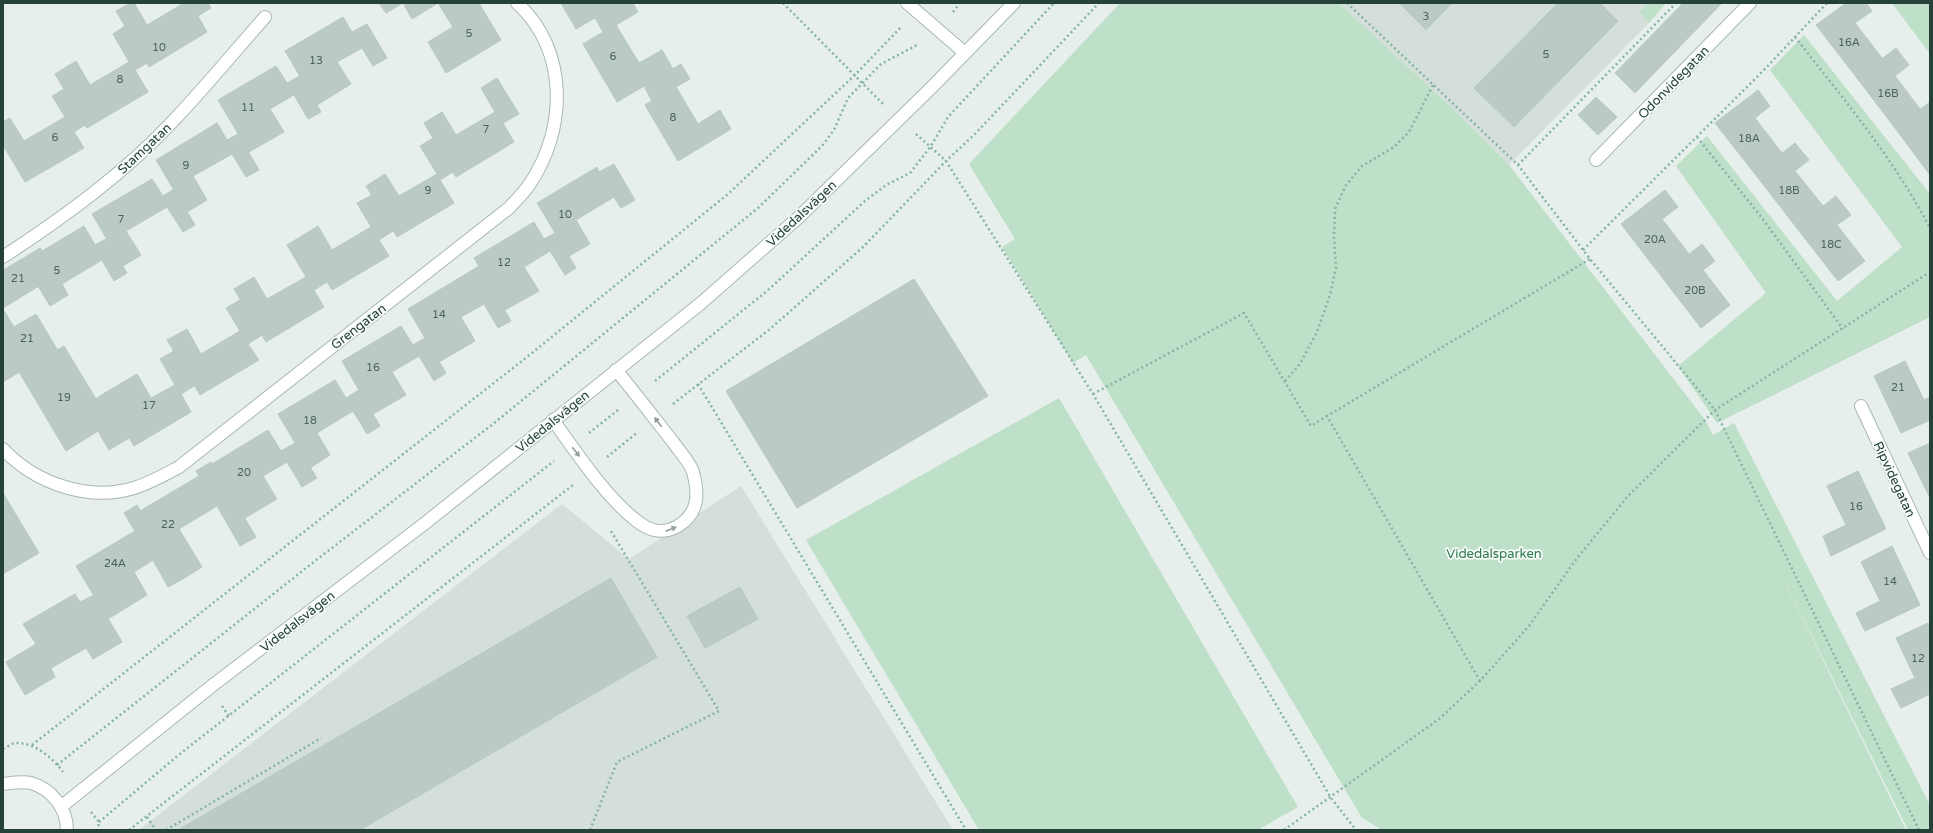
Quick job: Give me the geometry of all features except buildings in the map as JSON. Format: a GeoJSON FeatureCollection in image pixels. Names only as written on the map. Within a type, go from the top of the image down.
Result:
{"type":"FeatureCollection","features":[{"type":"Feature","properties":{"kind":"street","name":"Grengatan"},"geometry":{"type":"LineString","coordinates":[[3,449],[12,459],[34,474],[57,485],[82,492],[113,492],[133,488],[157,480],[178,467],[509,208],[529,186],[543,161],[553,133],[558,106],[557,82],[542,34],[517,3]]}},
{"type":"Feature","properties":{"kind":"street"},"geometry":{"type":"LineString","coordinates":[[907,3],[965,53]]}},
{"type":"Feature","properties":{"kind":"street","name":"Videdalsvägen"},"geometry":{"type":"LineString","coordinates":[[62,806],[213,686],[424,524],[700,304],[799,217],[1014,3]]}},
{"type":"Feature","properties":{"kind":"street","name":"Odonvidegatan"},"geometry":{"type":"LineString","coordinates":[[1596,160],[1750,3]]}},
{"type":"Feature","properties":{"kind":"street","name":"Stamgatan"},"geometry":{"type":"LineString","coordinates":[[3,258],[54,224],[125,166],[174,120],[266,17]]}},
{"type":"Feature","properties":{"kind":"street"},"geometry":{"type":"LineString","coordinates":[[553,420],[617,503],[642,525],[658,532],[671,530],[682,523],[693,514],[696,500],[693,471],[655,418],[616,370]]}},
{"type":"Feature","properties":{"kind":"street","name":"Ripvidegatan"},"geometry":{"type":"LineString","coordinates":[[1861,406],[1930,553]]}},
{"type":"Feature","properties":{"kind":"street"},"geometry":{"type":"LineString","coordinates":[[3,784],[31,783],[49,791],[62,806],[67,822],[67,830]]}},
{"type":"Feature","properties":{"kind":"path"},"geometry":{"type":"LineString","coordinates":[[783,3],[899,119]]}},
{"type":"Feature","properties":{"kind":"path"},"geometry":{"type":"LineString","coordinates":[[3,749],[14,743],[32,745],[57,765],[315,561],[493,424],[758,208],[822,146],[834,130],[848,98],[881,64],[922,42],[937,29],[960,3]]}},
{"type":"Feature","properties":{"kind":"path"},"geometry":{"type":"LineString","coordinates":[[1054,3],[948,117],[931,146],[946,161],[1093,394],[1331,798],[1356,830]]}},
{"type":"Feature","properties":{"kind":"path"},"geometry":{"type":"LineString","coordinates":[[129,830],[770,329],[863,247],[946,161],[974,135],[1099,3]]}},
{"type":"Feature","properties":{"kind":"path"},"geometry":{"type":"LineString","coordinates":[[1347,3],[1518,165],[1590,259],[1715,410],[1920,830]]}},
{"type":"Feature","properties":{"kind":"path"},"geometry":{"type":"LineString","coordinates":[[1518,165],[1676,3]]}},
{"type":"Feature","properties":{"kind":"path"},"geometry":{"type":"LineString","coordinates":[[1583,250],[1697,137],[1827,3]]}},
{"type":"Feature","properties":{"kind":"path"},"geometry":{"type":"LineString","coordinates":[[32,745],[521,362],[728,194],[855,75],[916,12]]}},
{"type":"Feature","properties":{"kind":"path"},"geometry":{"type":"LineString","coordinates":[[1795,37],[1850,107],[1893,167],[1915,200],[1930,228]]}},
{"type":"Feature","properties":{"kind":"path"},"geometry":{"type":"LineString","coordinates":[[1285,381],[1300,364],[1317,332],[1330,295],[1336,268],[1334,237],[1335,209],[1346,185],[1362,166],[1394,147],[1409,132],[1433,85]]}},
{"type":"Feature","properties":{"kind":"path"},"geometry":{"type":"LineString","coordinates":[[1697,137],[1762,218],[1843,329]]}},
{"type":"Feature","properties":{"kind":"path"},"geometry":{"type":"LineString","coordinates":[[1093,394],[1244,313],[1311,426],[1590,259]]}},
{"type":"Feature","properties":{"kind":"path"},"geometry":{"type":"LineString","coordinates":[[1284,830],[1440,719],[1480,681],[1529,626],[1574,562],[1628,496],[1715,410],[1930,272]]}},
{"type":"Feature","properties":{"kind":"path"},"geometry":{"type":"LineString","coordinates":[[698,384],[966,830]]}},
{"type":"Feature","properties":{"kind":"path"},"geometry":{"type":"LineString","coordinates":[[1327,416],[1480,681]]}},
{"type":"Feature","properties":{"kind":"path"},"geometry":{"type":"LineString","coordinates":[[590,830],[617,762],[719,711],[608,527]]}},
{"type":"Feature","properties":{"kind":"path"},"geometry":{"type":"LineString","coordinates":[[222,706],[229,716]]}},
{"type":"Feature","properties":{"kind":"path"},"geometry":{"type":"LineString","coordinates":[[98,830],[98,822],[240,707]]}},
{"type":"Feature","properties":{"kind":"path"},"geometry":{"type":"LineString","coordinates":[[166,830],[321,738]]}},
{"type":"Feature","properties":{"kind":"path"},"geometry":{"type":"LineString","coordinates":[[147,817],[156,830]]}},
{"type":"Feature","properties":{"kind":"shaded area"},"geometry":{"type":"Polygon","coordinates":[[[1339,3],[1648,3],[1640,12],[1649,23],[1509,165],[1451,107],[1339,3]]]}},
{"type":"Feature","properties":{"kind":"shaded area"},"geometry":{"type":"Polygon","coordinates":[[[741,486],[953,830],[140,829],[562,504],[629,559],[741,486]]]}},
{"type":"Feature","properties":{"kind":"green space","name":"Videdalsparken"},"geometry":{"type":"Polygon","coordinates":[[[1120,3],[1339,3],[1451,107],[1509,165],[1706,421],[1713,435],[1734,423],[1930,805],[1930,830],[1908,830],[1769,550],[1906,830],[1382,830],[1362,818],[1086,355],[1073,363],[1002,247],[1015,239],[969,164],[1120,3]]]}},
{"type":"Feature","properties":{"kind":"green space"},"geometry":{"type":"Polygon","coordinates":[[[1648,3],[1666,3],[1649,23],[1639,12],[1648,3]]]}},
{"type":"Feature","properties":{"kind":"green space"},"geometry":{"type":"Polygon","coordinates":[[[1892,3],[1930,3],[1930,54],[1892,3]]]}},
{"type":"Feature","properties":{"kind":"green space"},"geometry":{"type":"Polygon","coordinates":[[[1804,35],[1930,194],[1930,317],[1717,423],[1678,366],[1766,293],[1676,166],[1707,136],[1837,301],[1902,247],[1770,70],[1804,35]]]}},
{"type":"Feature","properties":{"kind":"green space"},"geometry":{"type":"Polygon","coordinates":[[[1059,398],[1298,807],[1258,830],[979,830],[806,540],[1059,398]]]}}]}
